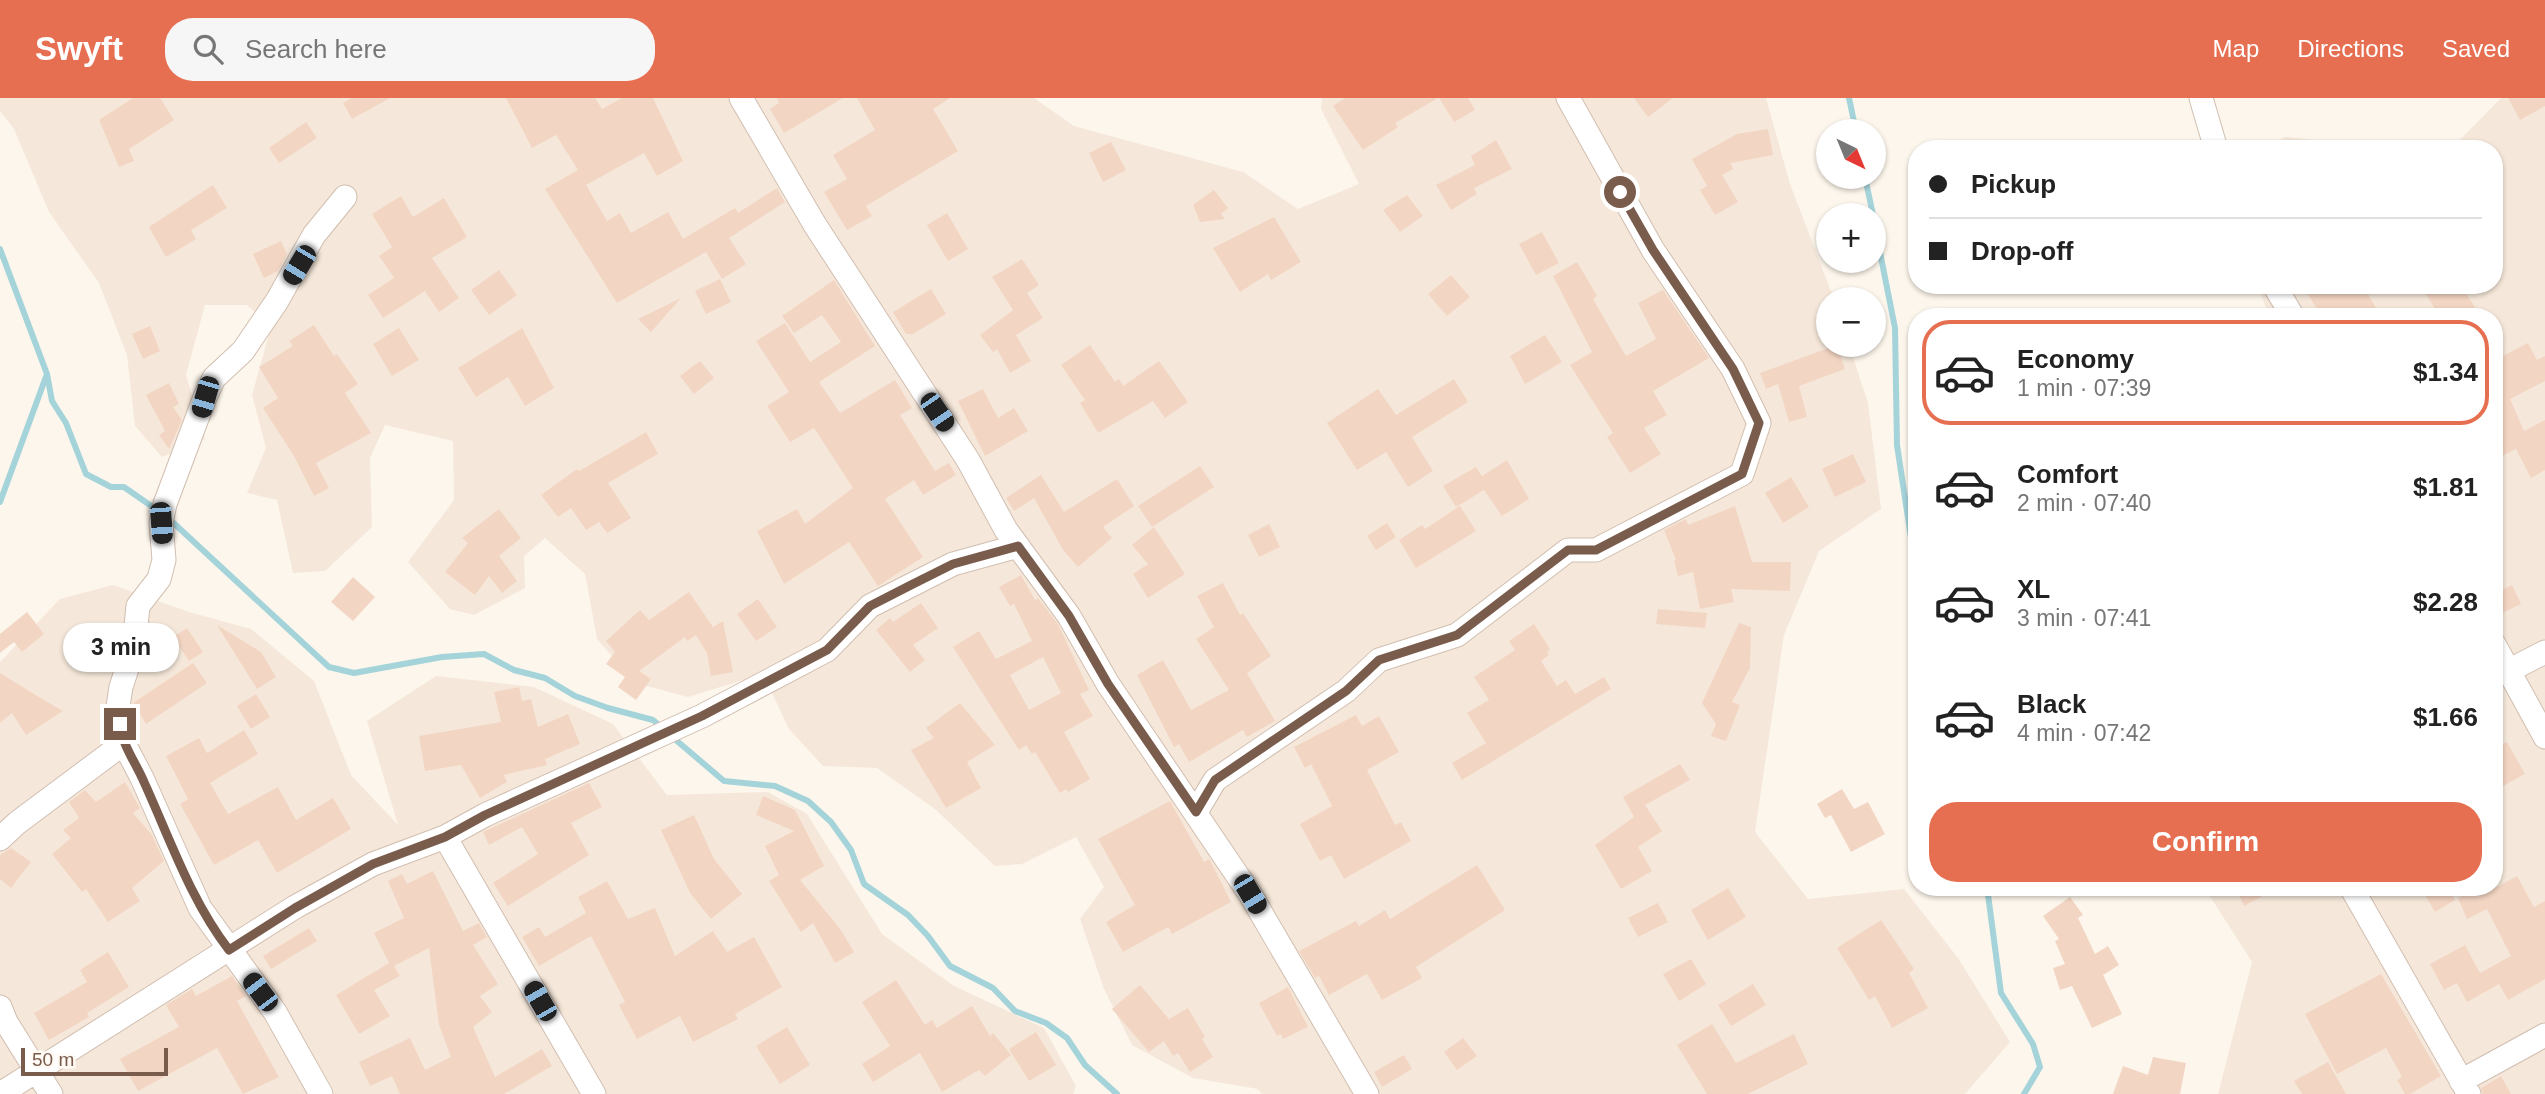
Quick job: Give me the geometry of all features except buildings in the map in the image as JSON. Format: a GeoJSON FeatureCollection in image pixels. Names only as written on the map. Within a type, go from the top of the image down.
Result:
{"type":"FeatureCollection","features":[{"type":"Feature","properties":{"kind":"street"},"geometry":{"type":"LineString","coordinates":[[741,98],[815,225],[968,460],[1018,546],[1069,616],[1108,684],[1250,894],[1367,1094]]}},
{"type":"Feature","properties":{"kind":"street"},"geometry":{"type":"LineString","coordinates":[[1196,812],[1215,780],[1346,691],[1379,660],[1457,635],[1568,550],[1596,550],[1742,474],[1759,423],[1733,369],[1653,250],[1568,98]]}},
{"type":"Feature","properties":{"kind":"street"},"geometry":{"type":"LineString","coordinates":[[2201,98],[2213,140]]}},
{"type":"Feature","properties":{"kind":"street"},"geometry":{"type":"LineString","coordinates":[[321,1094],[275,1012],[200,908],[124,743],[118,706],[134,647],[138,606],[159,579],[163,559],[161,523],[165,504],[205,397],[214,378],[243,351],[277,301],[314,236],[345,197]]}},
{"type":"Feature","properties":{"kind":"street"},"geometry":{"type":"LineString","coordinates":[[0,1094],[295,908],[373,864],[445,837],[485,815],[702,716],[827,650],[870,606],[953,564],[1018,546]]}},
{"type":"Feature","properties":{"kind":"street"},"geometry":{"type":"LineString","coordinates":[[2510,670],[2545,652]]}},
{"type":"Feature","properties":{"kind":"street"},"geometry":{"type":"LineString","coordinates":[[2503,659],[2545,737]]}},
{"type":"Feature","properties":{"kind":"street"},"geometry":{"type":"LineString","coordinates":[[0,839],[17,823],[124,743]]}},
{"type":"Feature","properties":{"kind":"street"},"geometry":{"type":"LineString","coordinates":[[445,837],[594,1094]]}},
{"type":"Feature","properties":{"kind":"street"},"geometry":{"type":"LineString","coordinates":[[2356,896],[2465,1088],[2545,1035]]}},
{"type":"Feature","properties":{"kind":"street"},"geometry":{"type":"LineString","coordinates":[[0,1007],[6,1022],[51,1094]]}},
{"type":"Feature","properties":{"kind":"shaded area"},"geometry":{"type":"Polygon","coordinates":[[[0,98],[1034,98],[1074,126],[1243,172],[1298,209],[1359,184],[1321,109],[1322,98],[1766,98],[1790,184],[1816,252],[1816,273],[1824,273],[1829,287],[1816,287],[1816,357],[1853,357],[1868,403],[1881,509],[1819,551],[1784,635],[1755,832],[1808,899],[1904,889],[1958,958],[2010,1042],[1965,1094],[1262,1094],[1258,1089],[1193,1078],[1132,1045],[1104,989],[1080,919],[1104,887],[1076,837],[1022,864],[995,866],[935,809],[877,768],[823,766],[789,729],[763,674],[688,697],[635,683],[597,639],[585,574],[545,538],[524,556],[525,588],[474,615],[450,609],[408,562],[454,500],[453,441],[385,425],[370,458],[372,527],[325,571],[293,573],[277,500],[247,493],[266,448],[252,395],[271,327],[247,305],[205,305],[186,375],[205,439],[162,457],[135,426],[127,355],[99,283],[49,212],[14,129],[0,111],[0,98]]]}},
{"type":"Feature","properties":{"kind":"shaded area"},"geometry":{"type":"Polygon","coordinates":[[[2501,98],[2545,98],[2545,1094],[2218,1094],[2252,962],[2210,896],[2503,896],[2503,308],[2266,308],[2261,294],[2503,294],[2503,140],[2460,140],[2501,98]]]}},
{"type":"Feature","properties":{"kind":"shaded area"},"geometry":{"type":"Polygon","coordinates":[[[2285,137],[2314,140],[2280,140],[2285,137]]]}},
{"type":"Feature","properties":{"kind":"shaded area"},"geometry":{"type":"Polygon","coordinates":[[[113,585],[189,612],[251,629],[314,681],[351,775],[398,825],[367,721],[436,676],[534,687],[613,724],[667,795],[768,792],[807,814],[882,934],[954,986],[1044,1028],[1076,1086],[1073,1094],[0,1094],[0,662],[60,599],[113,585]]]}},
{"type":"Feature","properties":{"kind":"waterway"},"geometry":{"type":"LineString","coordinates":[[1849,98],[1853,119]]}},
{"type":"Feature","properties":{"kind":"waterway"},"geometry":{"type":"LineString","coordinates":[[1868,189],[1870,203]]}},
{"type":"Feature","properties":{"kind":"waterway"},"geometry":{"type":"LineString","coordinates":[[0,249],[47,374],[0,502]]}},
{"type":"Feature","properties":{"kind":"waterway"},"geometry":{"type":"LineString","coordinates":[[1884,273],[1895,328],[1897,445],[1908,518]]}},
{"type":"Feature","properties":{"kind":"waterway"},"geometry":{"type":"LineString","coordinates":[[47,374],[52,401],[66,423],[86,474],[111,487],[124,487],[157,510]]}},
{"type":"Feature","properties":{"kind":"waterway"},"geometry":{"type":"LineString","coordinates":[[166,516],[329,667],[354,673],[442,657],[484,654],[514,670],[545,678],[575,696],[653,720],[661,727]]}},
{"type":"Feature","properties":{"kind":"waterway"},"geometry":{"type":"LineString","coordinates":[[670,735],[724,781],[775,786],[808,801],[831,822],[851,850],[864,884],[908,915],[950,966],[993,988],[1015,1011],[1046,1023],[1067,1038],[1085,1065],[1117,1094]]}},
{"type":"Feature","properties":{"kind":"waterway"},"geometry":{"type":"LineString","coordinates":[[1988,896],[2001,993],[2033,1044],[2040,1067],[2024,1094]]}},
{"type":"Feature","properties":{"kind":"route"},"geometry":{"type":"LineString","coordinates":[[120,724],[121,738],[181,861],[200,908],[229,950],[295,908],[373,864],[445,837],[485,815],[702,716],[827,650],[870,606],[911,585],[953,564],[1018,546],[1069,616],[1108,684],[1196,812],[1215,780],[1346,691],[1379,660],[1457,635],[1568,550],[1596,550],[1742,474],[1759,423],[1733,369],[1653,250],[1620,192]]}}]}
